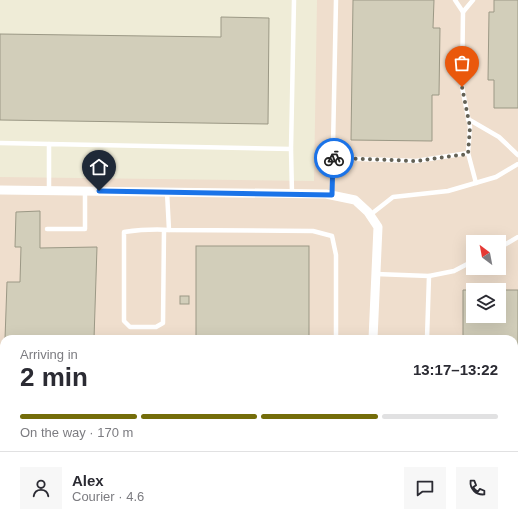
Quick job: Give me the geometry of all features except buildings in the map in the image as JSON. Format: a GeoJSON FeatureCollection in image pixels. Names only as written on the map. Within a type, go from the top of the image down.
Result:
{"type":"FeatureCollection","features":[{"type":"Feature","properties":{"kind":"street"},"geometry":{"type":"LineString","coordinates":[[0,190],[332,195],[355,200],[378,227],[373,335]]}},
{"type":"Feature","properties":{"kind":"lane"},"geometry":{"type":"LineString","coordinates":[[292,194],[291,149],[294,0]]}},
{"type":"Feature","properties":{"kind":"lane"},"geometry":{"type":"LineString","coordinates":[[332,195],[336,0]]}},
{"type":"Feature","properties":{"kind":"lane"},"geometry":{"type":"LineString","coordinates":[[455,0],[463,12],[462,87],[470,127],[468,154],[476,183]]}},
{"type":"Feature","properties":{"kind":"lane"},"geometry":{"type":"LineString","coordinates":[[463,12],[473,0]]}},
{"type":"Feature","properties":{"kind":"lane"},"geometry":{"type":"LineString","coordinates":[[468,119],[499,137],[518,155]]}},
{"type":"Feature","properties":{"kind":"lane"},"geometry":{"type":"LineString","coordinates":[[0,143],[291,149]]}},
{"type":"Feature","properties":{"kind":"lane"},"geometry":{"type":"LineString","coordinates":[[49,144],[49,190]]}},
{"type":"Feature","properties":{"kind":"lane"},"geometry":{"type":"LineString","coordinates":[[333,158],[416,161],[468,154]]}},
{"type":"Feature","properties":{"kind":"lane"},"geometry":{"type":"LineString","coordinates":[[370,216],[393,197],[448,191],[496,177],[518,164]]}},
{"type":"Feature","properties":{"kind":"lane"},"geometry":{"type":"LineString","coordinates":[[47,229],[85,229],[85,191]]}},
{"type":"Feature","properties":{"kind":"lane"},"geometry":{"type":"LineString","coordinates":[[167,192],[167,230],[163,323],[156,327],[130,327],[124,320],[124,232],[167,230],[313,231],[332,236],[336,255],[336,335]]}},
{"type":"Feature","properties":{"kind":"lane"},"geometry":{"type":"LineString","coordinates":[[506,244],[518,237]]}},
{"type":"Feature","properties":{"kind":"lane"},"geometry":{"type":"LineString","coordinates":[[376,274],[429,276],[454,270],[466,264]]}},
{"type":"Feature","properties":{"kind":"lane"},"geometry":{"type":"LineString","coordinates":[[426,335],[429,276]]}},
{"type":"Feature","properties":{"kind":"shaded area"},"geometry":{"type":"Polygon","coordinates":[[[317,0],[518,0],[518,335],[0,335],[0,177],[314,181],[317,0]]]}},
{"type":"Feature","properties":{"kind":"way so far"},"geometry":{"type":"LineString","coordinates":[[334,158],[416,161],[468,154],[470,127],[462,87]]}},
{"type":"Feature","properties":{"kind":"route"},"geometry":{"type":"LineString","coordinates":[[99,191],[332,195],[334,158]]}}]}
